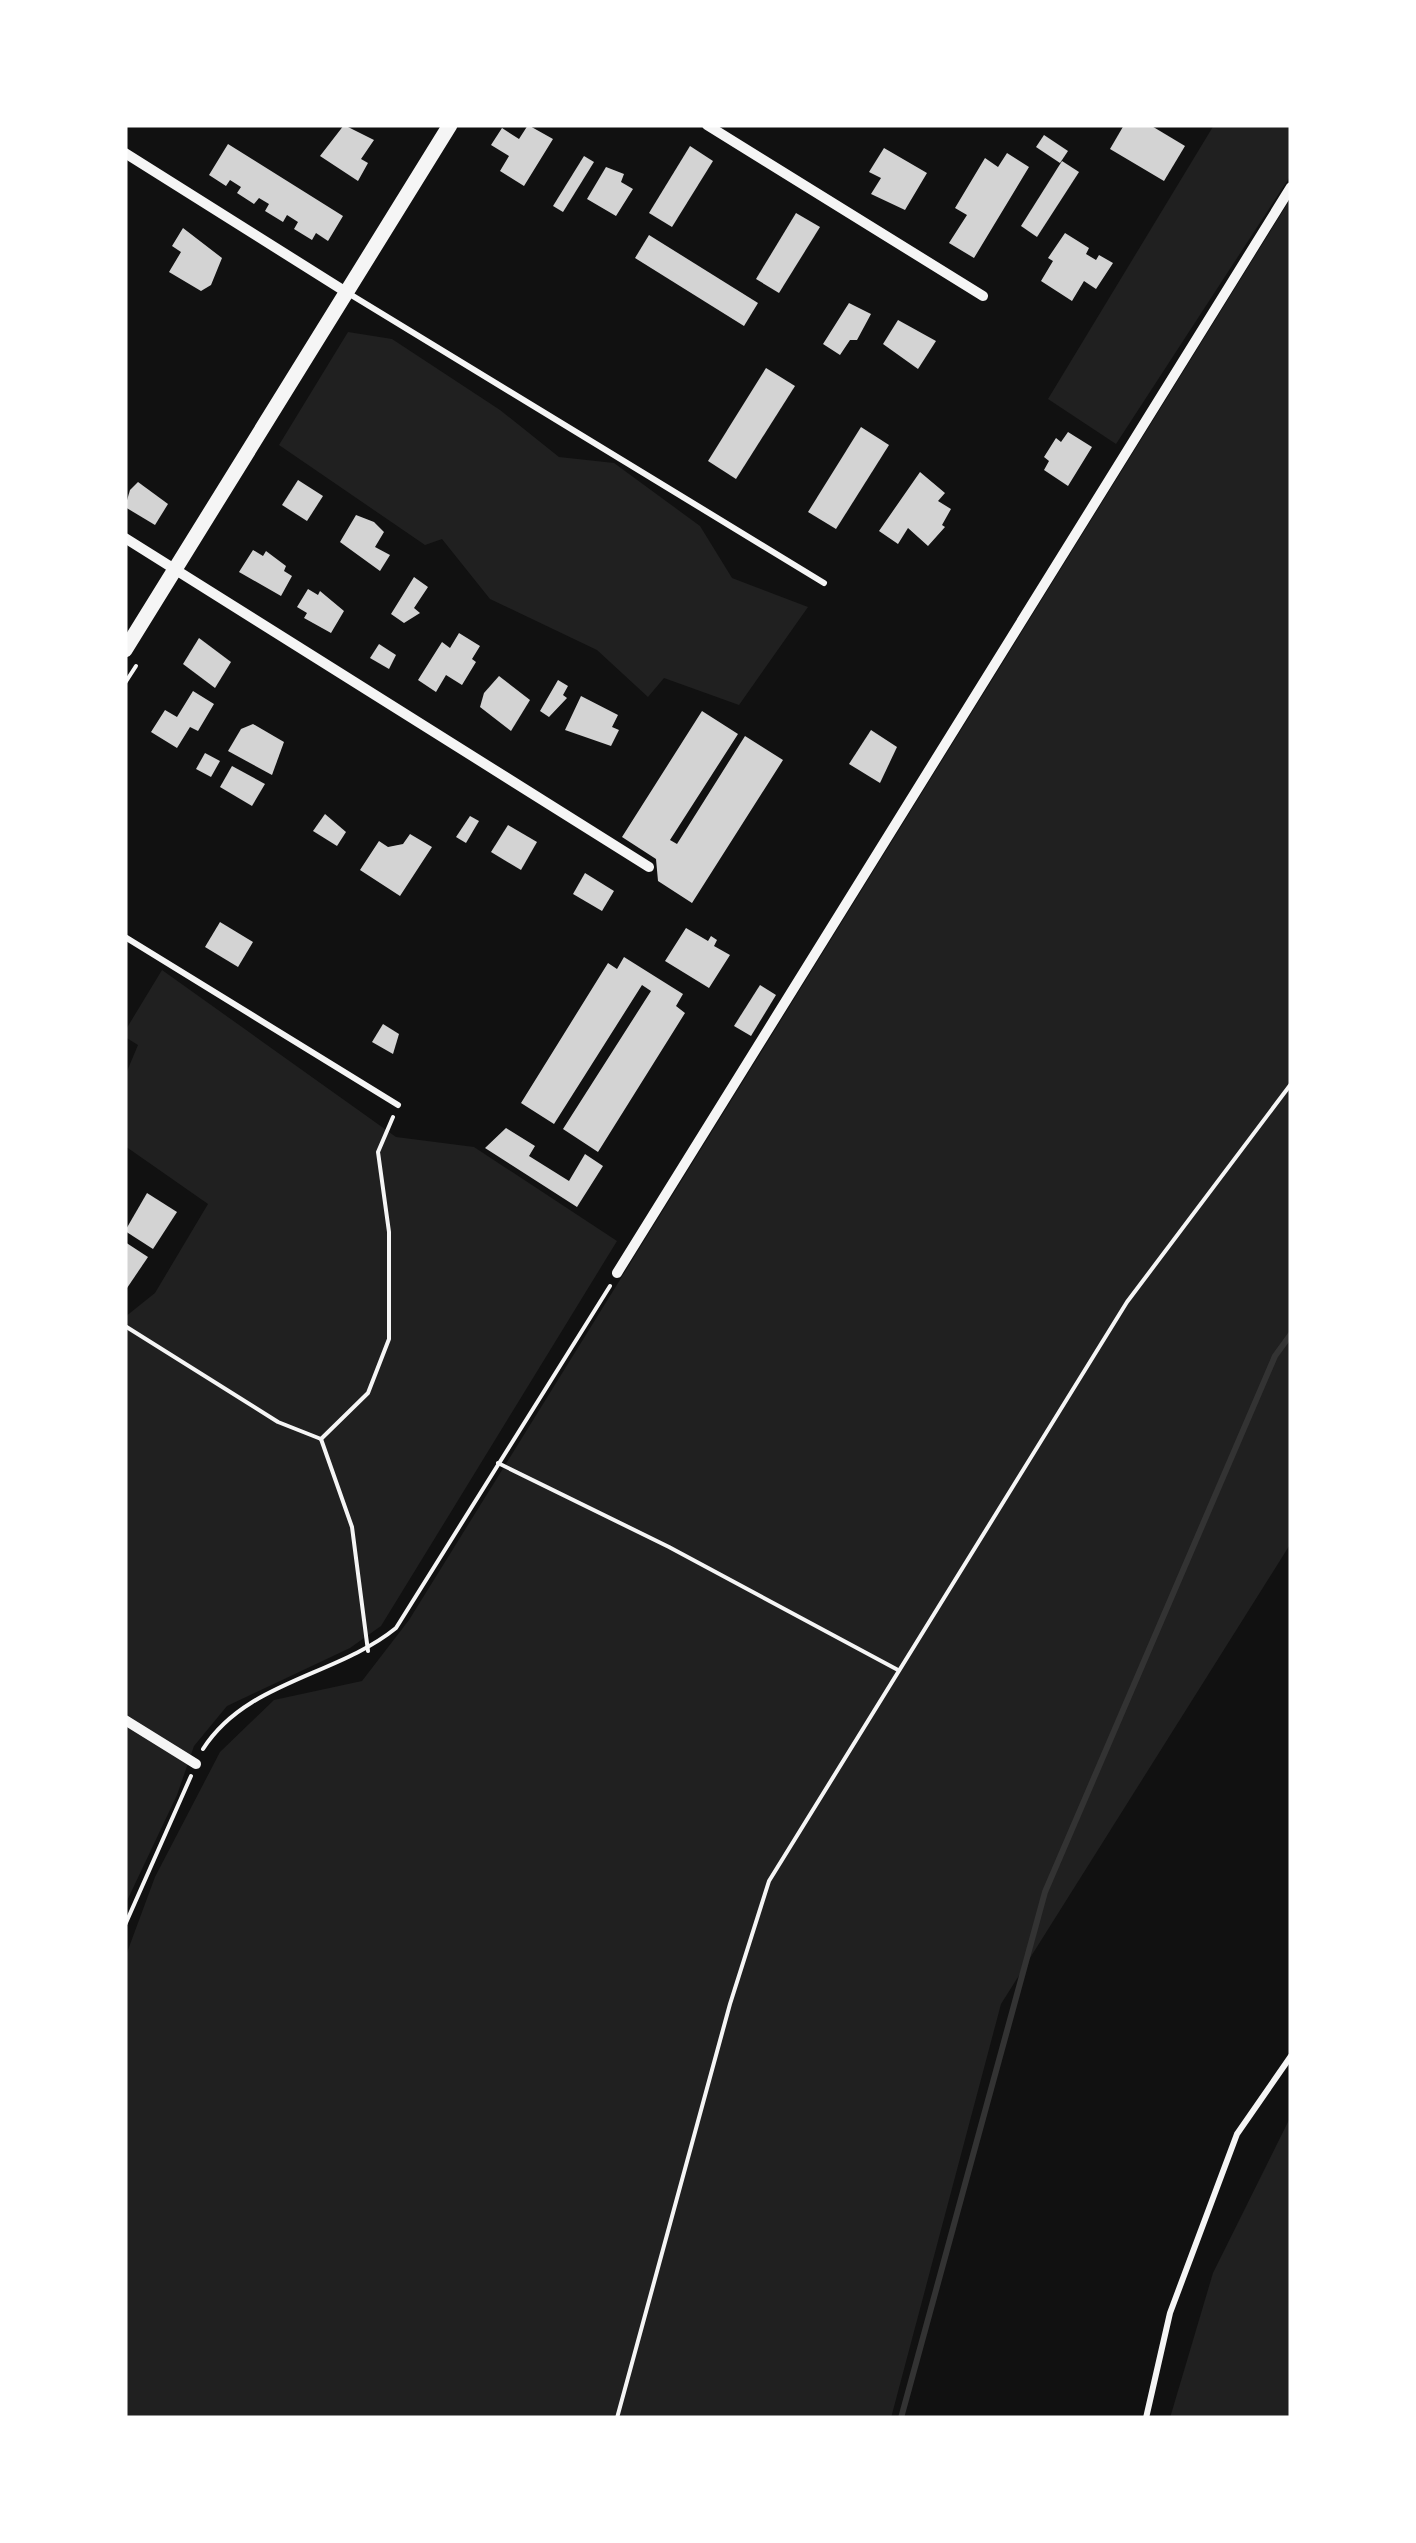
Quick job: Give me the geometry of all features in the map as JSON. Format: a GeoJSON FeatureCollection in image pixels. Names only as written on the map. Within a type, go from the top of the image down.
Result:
{"type":"FeatureCollection","features":[{"type":"Feature","properties":{"kind":"street"},"geometry":{"type":"LineString","coordinates":[[125,650],[450,125]]}},
{"type":"Feature","properties":{"kind":"street"},"geometry":{"type":"LineString","coordinates":[[707,125],[983,296]]}},
{"type":"Feature","properties":{"kind":"street"},"geometry":{"type":"LineString","coordinates":[[125,153],[346,292]]}},
{"type":"Feature","properties":{"kind":"street"},"geometry":{"type":"LineString","coordinates":[[618,1273],[1291,187]]}},
{"type":"Feature","properties":{"kind":"street"},"geometry":{"type":"LineString","coordinates":[[125,538],[649,868]]}},
{"type":"Feature","properties":{"kind":"street"},"geometry":{"type":"LineString","coordinates":[[125,1720],[196,1764]]}},
{"type":"Feature","properties":{"kind":"lane"},"geometry":{"type":"LineString","coordinates":[[346,292],[824,583]]}},
{"type":"Feature","properties":{"kind":"lane"},"geometry":{"type":"LineString","coordinates":[[125,937],[398,1106]]}},
{"type":"Feature","properties":{"kind":"lane"},"geometry":{"type":"LineString","coordinates":[[1146,2418],[1170,2313],[1237,2134],[1291,2056]]}},
{"type":"Feature","properties":{"kind":"path"},"geometry":{"type":"LineString","coordinates":[[617,2418],[730,2004],[769,1881],[1126,1302],[1291,1084]]}},
{"type":"Feature","properties":{"kind":"path"},"geometry":{"type":"LineString","coordinates":[[320,1439],[368,1394],[389,1339],[389,1232],[378,1152],[398,1106]]}},
{"type":"Feature","properties":{"kind":"path"},"geometry":{"type":"LineString","coordinates":[[125,1926],[205,1744],[244,1704],[368,1651],[396,1628],[618,1273]]}},
{"type":"Feature","properties":{"kind":"path"},"geometry":{"type":"LineString","coordinates":[[125,1326],[278,1422],[320,1439],[352,1527],[368,1651]]}},
{"type":"Feature","properties":{"kind":"path"},"geometry":{"type":"LineString","coordinates":[[498,1463],[668,1547],[900,1671]]}},
{"type":"Feature","properties":{"kind":"shaded area"},"geometry":{"type":"Polygon","coordinates":[[[1214,125],[1291,125],[1291,175],[1116,444],[1048,399],[1214,125]]]}},
{"type":"Feature","properties":{"kind":"shaded area"},"geometry":{"type":"Polygon","coordinates":[[[1291,198],[1291,1543],[1001,2004],[891,2418],[125,2418],[125,1958],[155,1877],[220,1752],[274,1700],[362,1681],[409,1620],[1291,198]]]}},
{"type":"Feature","properties":{"kind":"shaded area"},"geometry":{"type":"Polygon","coordinates":[[[348,332],[392,339],[500,410],[559,457],[614,463],[700,526],[732,578],[808,607],[739,705],[664,678],[648,697],[597,650],[490,599],[442,539],[425,545],[279,445],[348,332]]]}},
{"type":"Feature","properties":{"kind":"shaded area"},"geometry":{"type":"Polygon","coordinates":[[[162,970],[396,1137],[474,1147],[617,1241],[381,1626],[350,1648],[227,1706],[194,1746],[177,1795],[125,1905],[125,1317],[155,1293],[208,1204],[125,1146],[125,1076],[138,1045],[125,1037],[125,1031],[162,970]]]}},
{"type":"Feature","properties":{"kind":"shaded area"},"geometry":{"type":"Polygon","coordinates":[[[1291,2116],[1291,2418],[1170,2418],[1213,2273],[1291,2116]]]}},
{"type":"Feature","properties":{"kind":"building"},"geometry":{"type":"Polygon","coordinates":[[[344,125],[374,140],[361,159],[368,163],[358,181],[320,156],[344,125]]]}},
{"type":"Feature","properties":{"kind":"building"},"geometry":{"type":"Polygon","coordinates":[[[528,125],[553,139],[524,186],[500,171],[509,156],[491,145],[502,128],[519,139],[528,125]]]}},
{"type":"Feature","properties":{"kind":"building"},"geometry":{"type":"Polygon","coordinates":[[[1124,125],[1150,125],[1185,146],[1164,181],[1110,149],[1124,125]]]}},
{"type":"Feature","properties":{"kind":"building"},"geometry":{"type":"Polygon","coordinates":[[[1044,135],[1068,151],[1060,163],[1036,147],[1044,135]]]}},
{"type":"Feature","properties":{"kind":"building"},"geometry":{"type":"Polygon","coordinates":[[[228,144],[343,216],[328,241],[316,233],[312,240],[294,229],[298,222],[287,215],[283,222],[265,211],[269,204],[259,198],[254,204],[237,193],[241,187],[230,180],[226,186],[209,175],[228,144]]]}},
{"type":"Feature","properties":{"kind":"building"},"geometry":{"type":"Polygon","coordinates":[[[690,146],[713,161],[672,227],[649,213],[690,146]]]}},
{"type":"Feature","properties":{"kind":"building"},"geometry":{"type":"Polygon","coordinates":[[[884,148],[927,173],[905,210],[871,194],[881,178],[869,172],[884,148]]]}},
{"type":"Feature","properties":{"kind":"building"},"geometry":{"type":"Polygon","coordinates":[[[1007,153],[1029,167],[974,258],[949,243],[967,215],[955,208],[985,158],[998,167],[1007,153]]]}},
{"type":"Feature","properties":{"kind":"building"},"geometry":{"type":"Polygon","coordinates":[[[584,156],[594,162],[563,212],[553,206],[584,156]]]}},
{"type":"Feature","properties":{"kind":"building"},"geometry":{"type":"Polygon","coordinates":[[[1062,161],[1079,172],[1037,237],[1021,226],[1062,161]]]}},
{"type":"Feature","properties":{"kind":"building"},"geometry":{"type":"Polygon","coordinates":[[[606,167],[624,174],[621,182],[633,189],[616,216],[587,199],[606,167]]]}},
{"type":"Feature","properties":{"kind":"building"},"geometry":{"type":"Polygon","coordinates":[[[796,213],[820,227],[779,293],[756,279],[796,213]]]}},
{"type":"Feature","properties":{"kind":"building"},"geometry":{"type":"Polygon","coordinates":[[[183,228],[222,258],[211,285],[201,291],[169,272],[181,252],[172,246],[183,228]]]}},
{"type":"Feature","properties":{"kind":"building"},"geometry":{"type":"Polygon","coordinates":[[[1065,233],[1089,248],[1086,254],[1096,260],[1099,255],[1113,263],[1096,289],[1084,281],[1072,301],[1041,281],[1053,261],[1048,258],[1065,233]]]}},
{"type":"Feature","properties":{"kind":"building"},"geometry":{"type":"Polygon","coordinates":[[[649,235],[758,303],[744,326],[635,258],[649,235]]]}},
{"type":"Feature","properties":{"kind":"building"},"geometry":{"type":"Polygon","coordinates":[[[849,303],[871,314],[857,340],[850,340],[840,355],[823,344],[849,303]]]}},
{"type":"Feature","properties":{"kind":"building"},"geometry":{"type":"Polygon","coordinates":[[[898,320],[936,341],[918,369],[883,344],[898,320]]]}},
{"type":"Feature","properties":{"kind":"building"},"geometry":{"type":"Polygon","coordinates":[[[766,368],[795,386],[736,479],[708,461],[766,368]]]}},
{"type":"Feature","properties":{"kind":"building"},"geometry":{"type":"Polygon","coordinates":[[[861,427],[889,445],[836,529],[808,512],[861,427]]]}},
{"type":"Feature","properties":{"kind":"building"},"geometry":{"type":"Polygon","coordinates":[[[1068,432],[1092,447],[1068,486],[1044,470],[1049,461],[1044,457],[1056,438],[1061,442],[1068,432]]]}},
{"type":"Feature","properties":{"kind":"building"},"geometry":{"type":"Polygon","coordinates":[[[920,472],[945,493],[938,501],[951,509],[942,525],[945,527],[928,546],[908,528],[898,544],[879,531],[920,472]]]}},
{"type":"Feature","properties":{"kind":"building"},"geometry":{"type":"Polygon","coordinates":[[[298,480],[323,496],[307,521],[282,505],[298,480]]]}},
{"type":"Feature","properties":{"kind":"building"},"geometry":{"type":"Polygon","coordinates":[[[138,482],[168,504],[155,525],[125,507],[130,490],[138,482]]]}},
{"type":"Feature","properties":{"kind":"building"},"geometry":{"type":"Polygon","coordinates":[[[356,515],[374,522],[384,532],[375,547],[390,555],[380,571],[340,542],[356,515]]]}},
{"type":"Feature","properties":{"kind":"building"},"geometry":{"type":"Polygon","coordinates":[[[253,550],[263,556],[266,551],[286,566],[284,571],[292,576],[281,596],[239,572],[253,550]]]}},
{"type":"Feature","properties":{"kind":"building"},"geometry":{"type":"Polygon","coordinates":[[[414,577],[428,587],[414,608],[420,613],[404,623],[391,614],[414,577]]]}},
{"type":"Feature","properties":{"kind":"building"},"geometry":{"type":"Polygon","coordinates":[[[308,589],[318,595],[320,591],[344,611],[331,633],[304,618],[307,613],[297,607],[308,589]]]}},
{"type":"Feature","properties":{"kind":"building"},"geometry":{"type":"Polygon","coordinates":[[[459,633],[480,646],[472,659],[476,662],[462,685],[446,675],[436,692],[418,680],[442,642],[450,648],[459,633]]]}},
{"type":"Feature","properties":{"kind":"building"},"geometry":{"type":"Polygon","coordinates":[[[199,638],[231,662],[215,688],[183,664],[199,638]]]}},
{"type":"Feature","properties":{"kind":"building"},"geometry":{"type":"Polygon","coordinates":[[[379,644],[396,655],[389,669],[370,658],[379,644]]]}},
{"type":"Feature","properties":{"kind":"building"},"geometry":{"type":"Polygon","coordinates":[[[499,676],[530,700],[511,731],[480,707],[484,693],[499,676]]]}},
{"type":"Feature","properties":{"kind":"building"},"geometry":{"type":"Polygon","coordinates":[[[558,680],[568,686],[563,695],[567,698],[549,717],[540,711],[558,680]]]}},
{"type":"Feature","properties":{"kind":"building"},"geometry":{"type":"Polygon","coordinates":[[[193,691],[214,704],[198,731],[190,727],[177,748],[151,732],[165,710],[177,717],[193,691]]]}},
{"type":"Feature","properties":{"kind":"building"},"geometry":{"type":"Polygon","coordinates":[[[581,696],[618,715],[612,727],[619,730],[611,746],[565,730],[581,696]]]}},
{"type":"Feature","properties":{"kind":"building"},"geometry":{"type":"Polygon","coordinates":[[[702,711],[738,734],[670,840],[677,844],[745,736],[783,760],[692,903],[658,881],[656,859],[622,837],[702,711]]]}},
{"type":"Feature","properties":{"kind":"building"},"geometry":{"type":"Polygon","coordinates":[[[253,724],[284,742],[272,775],[228,751],[241,729],[253,724]]]}},
{"type":"Feature","properties":{"kind":"building"},"geometry":{"type":"Polygon","coordinates":[[[871,730],[897,747],[880,783],[849,764],[871,730]]]}},
{"type":"Feature","properties":{"kind":"building"},"geometry":{"type":"Polygon","coordinates":[[[205,753],[220,761],[211,777],[196,769],[205,753]]]}},
{"type":"Feature","properties":{"kind":"building"},"geometry":{"type":"Polygon","coordinates":[[[232,766],[265,784],[252,806],[220,787],[232,766]]]}},
{"type":"Feature","properties":{"kind":"building"},"geometry":{"type":"Polygon","coordinates":[[[325,814],[346,832],[337,846],[313,831],[325,814]]]}},
{"type":"Feature","properties":{"kind":"building"},"geometry":{"type":"Polygon","coordinates":[[[470,816],[479,821],[466,843],[456,837],[470,816]]]}},
{"type":"Feature","properties":{"kind":"building"},"geometry":{"type":"Polygon","coordinates":[[[508,825],[537,842],[521,870],[491,852],[508,825]]]}},
{"type":"Feature","properties":{"kind":"building"},"geometry":{"type":"Polygon","coordinates":[[[410,834],[432,847],[400,896],[360,870],[379,841],[388,847],[403,844],[410,834]]]}},
{"type":"Feature","properties":{"kind":"building"},"geometry":{"type":"Polygon","coordinates":[[[585,873],[614,891],[602,911],[573,894],[585,873]]]}},
{"type":"Feature","properties":{"kind":"building"},"geometry":{"type":"Polygon","coordinates":[[[220,922],[253,942],[238,967],[205,947],[220,922]]]}},
{"type":"Feature","properties":{"kind":"building"},"geometry":{"type":"Polygon","coordinates":[[[686,928],[708,941],[711,936],[717,940],[714,946],[730,955],[709,988],[665,961],[686,928]]]}},
{"type":"Feature","properties":{"kind":"building"},"geometry":{"type":"Polygon","coordinates":[[[624,957],[683,994],[676,1006],[685,1013],[598,1152],[563,1129],[651,991],[642,985],[554,1124],[521,1103],[608,963],[617,969],[624,957]]]}},
{"type":"Feature","properties":{"kind":"building"},"geometry":{"type":"Polygon","coordinates":[[[760,985],[776,995],[751,1036],[734,1026],[760,985]]]}},
{"type":"Feature","properties":{"kind":"building"},"geometry":{"type":"Polygon","coordinates":[[[383,1024],[399,1034],[393,1054],[372,1042],[383,1024]]]}},
{"type":"Feature","properties":{"kind":"building"},"geometry":{"type":"Polygon","coordinates":[[[506,1128],[535,1146],[529,1156],[569,1181],[585,1154],[603,1166],[577,1207],[485,1148],[506,1128]]]}},
{"type":"Feature","properties":{"kind":"building"},"geometry":{"type":"Polygon","coordinates":[[[147,1193],[177,1212],[153,1249],[125,1231],[147,1193]]]}},
{"type":"Feature","properties":{"kind":"building"},"geometry":{"type":"Polygon","coordinates":[[[125,1242],[148,1257],[125,1291],[125,1242]]]}},
{"type":"Feature","properties":{"kind":"waterway"},"geometry":{"type":"LineString","coordinates":[[901,2418],[1045,1892],[1275,1356],[1291,1334]]}}]}
